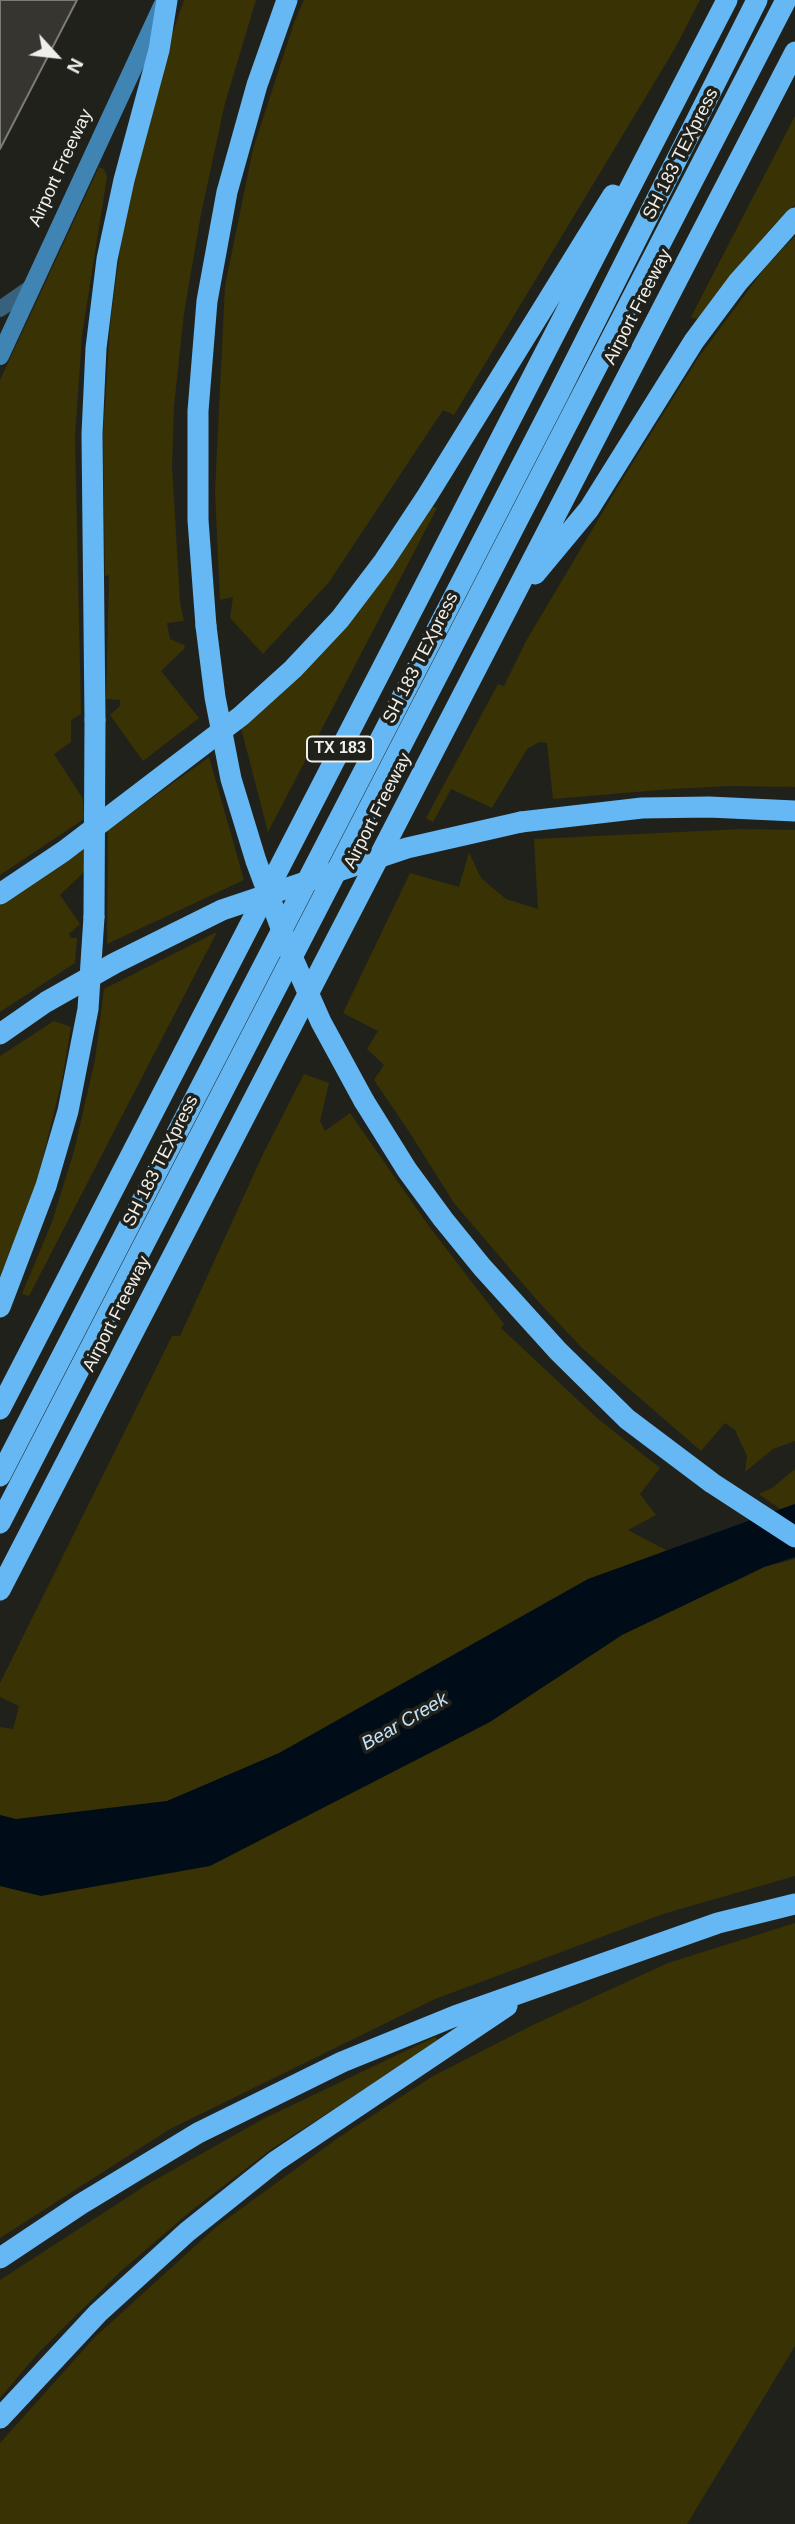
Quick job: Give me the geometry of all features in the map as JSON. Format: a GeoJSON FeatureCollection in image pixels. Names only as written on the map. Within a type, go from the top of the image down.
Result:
{"type":"FeatureCollection","features":[{"type":"Feature","properties":{"kind":"highway"},"geometry":{"type":"LineString","coordinates":[[0,1307],[46,1186],[68,1111],[88,1009],[94,917],[92,434],[96,348],[107,259],[124,180],[159,50],[166,0]]}},
{"type":"Feature","properties":{"kind":"highway"},"geometry":{"type":"LineString","coordinates":[[287,0],[257,85],[228,192],[207,301],[198,411],[198,520],[206,626],[215,697],[231,779],[256,861],[290,952],[316,1010],[364,1101],[407,1170],[436,1209],[508,1297],[627,1419],[712,1483],[795,1537]]}},
{"type":"Feature","properties":{"kind":"highway","name":"TX 183"},"geometry":{"type":"LineString","coordinates":[[0,1409],[727,0]]}},
{"type":"Feature","properties":{"kind":"highway","name":"SH 183 TEXpress"},"geometry":{"type":"LineString","coordinates":[[0,1476],[551,409],[757,0]]}},
{"type":"Feature","properties":{"kind":"highway","name":"SH 183 TEXpress"},"geometry":{"type":"LineString","coordinates":[[0,1522],[786,0]]}},
{"type":"Feature","properties":{"kind":"highway","name":"Airport Freeway"},"geometry":{"type":"LineString","coordinates":[[0,1590],[795,52]]}},
{"type":"Feature","properties":{"kind":"highway"},"geometry":{"type":"LineString","coordinates":[[0,894],[64,852],[241,716],[293,669],[340,619],[384,561],[427,496],[580,247],[681,90]]}},
{"type":"Feature","properties":{"kind":"highway"},"geometry":{"type":"LineString","coordinates":[[510,604],[589,509],[694,341],[738,282],[795,218]]}},
{"type":"Feature","properties":{"kind":"highway"},"geometry":{"type":"LineString","coordinates":[[0,1034],[46,1002],[115,963],[222,910],[407,848],[521,822],[642,808],[709,807],[795,811]]}},
{"type":"Feature","properties":{"kind":"highway"},"geometry":{"type":"LineString","coordinates":[[0,2258],[81,2204],[198,2133],[342,2062],[454,2016],[718,1923],[795,1904]]}},
{"type":"Feature","properties":{"kind":"highway"},"geometry":{"type":"LineString","coordinates":[[0,2418],[98,2313],[187,2232],[276,2161],[447,2048],[529,1990]]}},
{"type":"Feature","properties":{"kind":"main road","name":"Airport Freeway"},"geometry":{"type":"LineString","coordinates":[[0,356],[166,0]]}},
{"type":"Feature","properties":{"kind":"street"},"geometry":{"type":"LineString","coordinates":[[0,309],[30,288]]}},
{"type":"Feature","properties":{"kind":"shaded area"},"geometry":{"type":"Polygon","coordinates":[[[184,0],[256,0],[225,103],[201,214],[184,313],[174,406],[172,466],[180,602],[184,621],[167,623],[170,639],[185,648],[161,671],[199,718],[143,761],[110,715],[120,706],[120,700],[106,699],[109,575],[105,576],[103,437],[110,325],[121,241],[138,161],[170,40],[184,0]]]}},
{"type":"Feature","properties":{"kind":"shaded area"},"geometry":{"type":"Polygon","coordinates":[[[304,0],[700,0],[674,50],[454,415],[443,410],[329,582],[263,654],[230,618],[233,597],[220,600],[215,491],[225,286],[253,149],[304,0]]]}},
{"type":"Feature","properties":{"kind":"shaded area"},"geometry":{"type":"Polygon","coordinates":[[[795,116],[795,205],[773,226],[731,276],[701,320],[691,317],[795,116]]]}},
{"type":"Feature","properties":{"kind":"shaded area"},"geometry":{"type":"Polygon","coordinates":[[[99,167],[104,169],[107,177],[82,335],[75,437],[81,714],[71,720],[71,742],[54,754],[83,799],[84,819],[0,875],[0,380],[99,167]]]}},
{"type":"Feature","properties":{"kind":"shaded area"},"geometry":{"type":"Polygon","coordinates":[[[795,236],[795,787],[731,786],[553,799],[547,743],[539,742],[527,749],[492,808],[451,789],[433,822],[426,818],[498,684],[504,686],[526,641],[698,358],[767,265],[795,236]]]}},
{"type":"Feature","properties":{"kind":"shaded area"},"geometry":{"type":"Polygon","coordinates":[[[431,506],[437,508],[268,832],[241,728],[431,506]]]}},
{"type":"Feature","properties":{"kind":"shaded area"},"geometry":{"type":"Polygon","coordinates":[[[209,757],[244,880],[107,944],[108,830],[209,757]]]}},
{"type":"Feature","properties":{"kind":"shaded area"},"geometry":{"type":"Polygon","coordinates":[[[742,829],[795,830],[795,1441],[773,1449],[745,1472],[747,1456],[735,1430],[725,1423],[701,1451],[582,1348],[536,1299],[454,1203],[374,1080],[384,1065],[367,1049],[378,1031],[343,1013],[410,873],[459,887],[469,852],[481,878],[506,899],[538,909],[534,839],[742,829]]]}},
{"type":"Feature","properties":{"kind":"shaded area"},"geometry":{"type":"Polygon","coordinates":[[[84,846],[84,872],[60,895],[80,924],[69,934],[71,938],[77,938],[75,963],[0,1012],[0,903],[84,846]]]}},
{"type":"Feature","properties":{"kind":"shaded area"},"geometry":{"type":"Polygon","coordinates":[[[217,932],[29,1296],[22,1294],[52,1222],[74,1151],[95,1060],[104,989],[217,932]]]}},
{"type":"Feature","properties":{"kind":"shaded area"},"geometry":{"type":"Polygon","coordinates":[[[54,1021],[71,1027],[62,1080],[36,1186],[0,1276],[0,1056],[54,1021]]]}},
{"type":"Feature","properties":{"kind":"shaded area"},"geometry":{"type":"Polygon","coordinates":[[[304,1074],[329,1083],[320,1121],[325,1131],[350,1113],[428,1225],[504,1324],[501,1328],[597,1418],[660,1468],[640,1494],[656,1515],[628,1530],[730,1584],[764,1567],[795,1559],[795,1876],[663,1914],[435,1999],[170,2129],[0,2238],[0,1727],[13,1729],[19,1706],[0,1697],[0,1683],[172,1336],[180,1336],[263,1154],[304,1074]]]}},
{"type":"Feature","properties":{"kind":"shaded area"},"geometry":{"type":"Polygon","coordinates":[[[795,1469],[795,1504],[780,1509],[759,1494],[772,1488],[795,1469]]]}},
{"type":"Feature","properties":{"kind":"shaded area"},"geometry":{"type":"Polygon","coordinates":[[[795,1923],[795,2346],[687,2524],[0,2524],[0,2443],[94,2338],[216,2227],[338,2138],[433,2076],[533,2025],[668,1963],[795,1923]]]}},
{"type":"Feature","properties":{"kind":"shaded area"},"geometry":{"type":"Polygon","coordinates":[[[435,2037],[440,2041],[273,2148],[192,2210],[121,2271],[39,2352],[0,2398],[0,2280],[148,2184],[263,2119],[435,2037]]]}},
{"type":"Feature","properties":{"kind":"water","name":"Bear Creek"},"geometry":{"type":"Polygon","coordinates":[[[795,1504],[795,1557],[764,1567],[622,1635],[490,1722],[210,1866],[41,1896],[0,1886],[0,1815],[16,1819],[167,1801],[279,1753],[588,1579],[795,1504]]]}},
{"type":"Feature","properties":{"kind":"building"},"geometry":{"type":"Polygon","coordinates":[[[0,0],[77,0],[0,149],[0,0]]]}}]}
